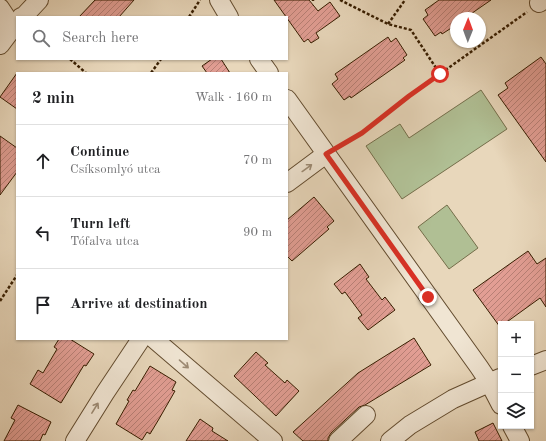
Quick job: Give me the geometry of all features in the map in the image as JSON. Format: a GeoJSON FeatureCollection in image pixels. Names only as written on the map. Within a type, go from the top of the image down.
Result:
{"type":"FeatureCollection","features":[{"type":"Feature","properties":{"kind":"street"},"geometry":{"type":"LineString","coordinates":[[0,45],[9,33],[12,16],[24,16],[39,0]]}},
{"type":"Feature","properties":{"kind":"street"},"geometry":{"type":"LineString","coordinates":[[219,0],[228,16]]}},
{"type":"Feature","properties":{"kind":"street"},"geometry":{"type":"LineString","coordinates":[[260,60],[268,72]]}},
{"type":"Feature","properties":{"kind":"street"},"geometry":{"type":"LineString","coordinates":[[288,100],[326,154],[495,380],[498,393]]}},
{"type":"Feature","properties":{"kind":"street"},"geometry":{"type":"LineString","coordinates":[[288,182],[326,154]]}},
{"type":"Feature","properties":{"kind":"street"},"geometry":{"type":"LineString","coordinates":[[75,441],[140,340]]}},
{"type":"Feature","properties":{"kind":"street"},"geometry":{"type":"LineString","coordinates":[[155,340],[273,441]]}},
{"type":"Feature","properties":{"kind":"street"},"geometry":{"type":"LineString","coordinates":[[534,365],[546,360]]}},
{"type":"Feature","properties":{"kind":"street"},"geometry":{"type":"LineString","coordinates":[[390,441],[410,425],[453,399],[495,380]]}},
{"type":"Feature","properties":{"kind":"street"},"geometry":{"type":"LineString","coordinates":[[338,441],[366,415]]}},
{"type":"Feature","properties":{"kind":"street"},"geometry":{"type":"LineString","coordinates":[[514,429],[520,441]]}},
{"type":"Feature","properties":{"kind":"path"},"geometry":{"type":"LineString","coordinates":[[190,16],[200,0]]}},
{"type":"Feature","properties":{"kind":"path"},"geometry":{"type":"LineString","coordinates":[[340,0],[388,24],[411,30],[440,74]]}},
{"type":"Feature","properties":{"kind":"path"},"geometry":{"type":"LineString","coordinates":[[388,24],[405,0]]}},
{"type":"Feature","properties":{"kind":"path"},"geometry":{"type":"LineString","coordinates":[[326,154],[362,133],[409,96],[541,2]]}},
{"type":"Feature","properties":{"kind":"path"},"geometry":{"type":"LineString","coordinates":[[71,60],[85,72]]}},
{"type":"Feature","properties":{"kind":"path"},"geometry":{"type":"LineString","coordinates":[[152,72],[159,60]]}},
{"type":"Feature","properties":{"kind":"path"},"geometry":{"type":"LineString","coordinates":[[0,301],[16,277]]}},
{"type":"Feature","properties":{"kind":"green space"},"geometry":{"type":"Polygon","coordinates":[[[481,90],[507,129],[402,199],[366,146],[400,124],[409,138],[481,90]]]}},
{"type":"Feature","properties":{"kind":"green space"},"geometry":{"type":"Polygon","coordinates":[[[447,205],[478,248],[449,269],[418,227],[447,205]]]}},
{"type":"Feature","properties":{"kind":"building"},"geometry":{"type":"Polygon","coordinates":[[[95,0],[134,0],[120,16],[80,16],[95,0]]]}},
{"type":"Feature","properties":{"kind":"building"},"geometry":{"type":"Polygon","coordinates":[[[274,0],[309,0],[318,11],[330,2],[340,16],[316,33],[319,38],[311,43],[308,39],[304,42],[288,20],[288,16],[285,16],[274,0]]]}},
{"type":"Feature","properties":{"kind":"building"},"geometry":{"type":"Polygon","coordinates":[[[439,0],[491,0],[474,12],[450,12],[450,29],[442,34],[441,32],[435,36],[423,19],[428,15],[425,10],[439,0]]]}},
{"type":"Feature","properties":{"kind":"building"},"geometry":{"type":"Polygon","coordinates":[[[388,37],[391,42],[396,38],[407,55],[403,58],[405,60],[351,98],[350,96],[344,100],[332,84],[338,79],[335,74],[388,37]]]}},
{"type":"Feature","properties":{"kind":"building"},"geometry":{"type":"Polygon","coordinates":[[[541,57],[546,64],[546,162],[498,95],[508,88],[505,83],[541,57]]]}},
{"type":"Feature","properties":{"kind":"building"},"geometry":{"type":"Polygon","coordinates":[[[211,60],[222,60],[229,72],[206,72],[202,66],[211,60]]]}},
{"type":"Feature","properties":{"kind":"building"},"geometry":{"type":"Polygon","coordinates":[[[16,74],[16,108],[0,97],[16,74]]]}},
{"type":"Feature","properties":{"kind":"building"},"geometry":{"type":"Polygon","coordinates":[[[0,136],[16,147],[16,173],[0,195],[0,136]]]}},
{"type":"Feature","properties":{"kind":"building"},"geometry":{"type":"Polygon","coordinates":[[[314,197],[334,221],[327,227],[329,229],[292,261],[288,257],[288,219],[314,197]]]}},
{"type":"Feature","properties":{"kind":"building"},"geometry":{"type":"Polygon","coordinates":[[[528,251],[537,264],[546,258],[546,307],[540,298],[508,321],[498,321],[498,324],[473,290],[528,251]]]}},
{"type":"Feature","properties":{"kind":"building"},"geometry":{"type":"Polygon","coordinates":[[[360,264],[369,277],[366,279],[382,300],[385,297],[395,310],[368,330],[358,318],[362,315],[345,292],[342,294],[334,284],[360,264]]]}},
{"type":"Feature","properties":{"kind":"building"},"geometry":{"type":"Polygon","coordinates":[[[414,338],[431,365],[365,405],[359,407],[331,433],[328,441],[303,441],[293,432],[358,373],[414,338]]]}},
{"type":"Feature","properties":{"kind":"building"},"geometry":{"type":"Polygon","coordinates":[[[58,340],[72,340],[94,354],[86,366],[84,365],[61,403],[30,384],[38,370],[43,373],[57,349],[54,347],[58,340]]]}},
{"type":"Feature","properties":{"kind":"building"},"geometry":{"type":"Polygon","coordinates":[[[256,352],[268,363],[265,365],[285,383],[287,380],[299,391],[276,416],[234,376],[256,352]]]}},
{"type":"Feature","properties":{"kind":"building"},"geometry":{"type":"Polygon","coordinates":[[[150,366],[176,382],[172,390],[175,391],[159,419],[150,434],[147,432],[142,440],[116,424],[129,401],[127,400],[133,390],[135,391],[150,366]]]}},
{"type":"Feature","properties":{"kind":"building"},"geometry":{"type":"Polygon","coordinates":[[[18,405],[51,422],[45,435],[43,434],[40,441],[4,441],[15,420],[11,418],[18,405]]]}},
{"type":"Feature","properties":{"kind":"building"},"geometry":{"type":"Polygon","coordinates":[[[200,419],[213,428],[212,431],[228,441],[186,441],[200,419]]]}},
{"type":"Feature","properties":{"kind":"building"},"geometry":{"type":"Polygon","coordinates":[[[493,423],[502,441],[479,441],[475,432],[493,423]]]}},
{"type":"Feature","properties":{"kind":"route"},"geometry":{"type":"LineString","coordinates":[[428,297],[326,154],[362,133],[440,74]]}}]}
